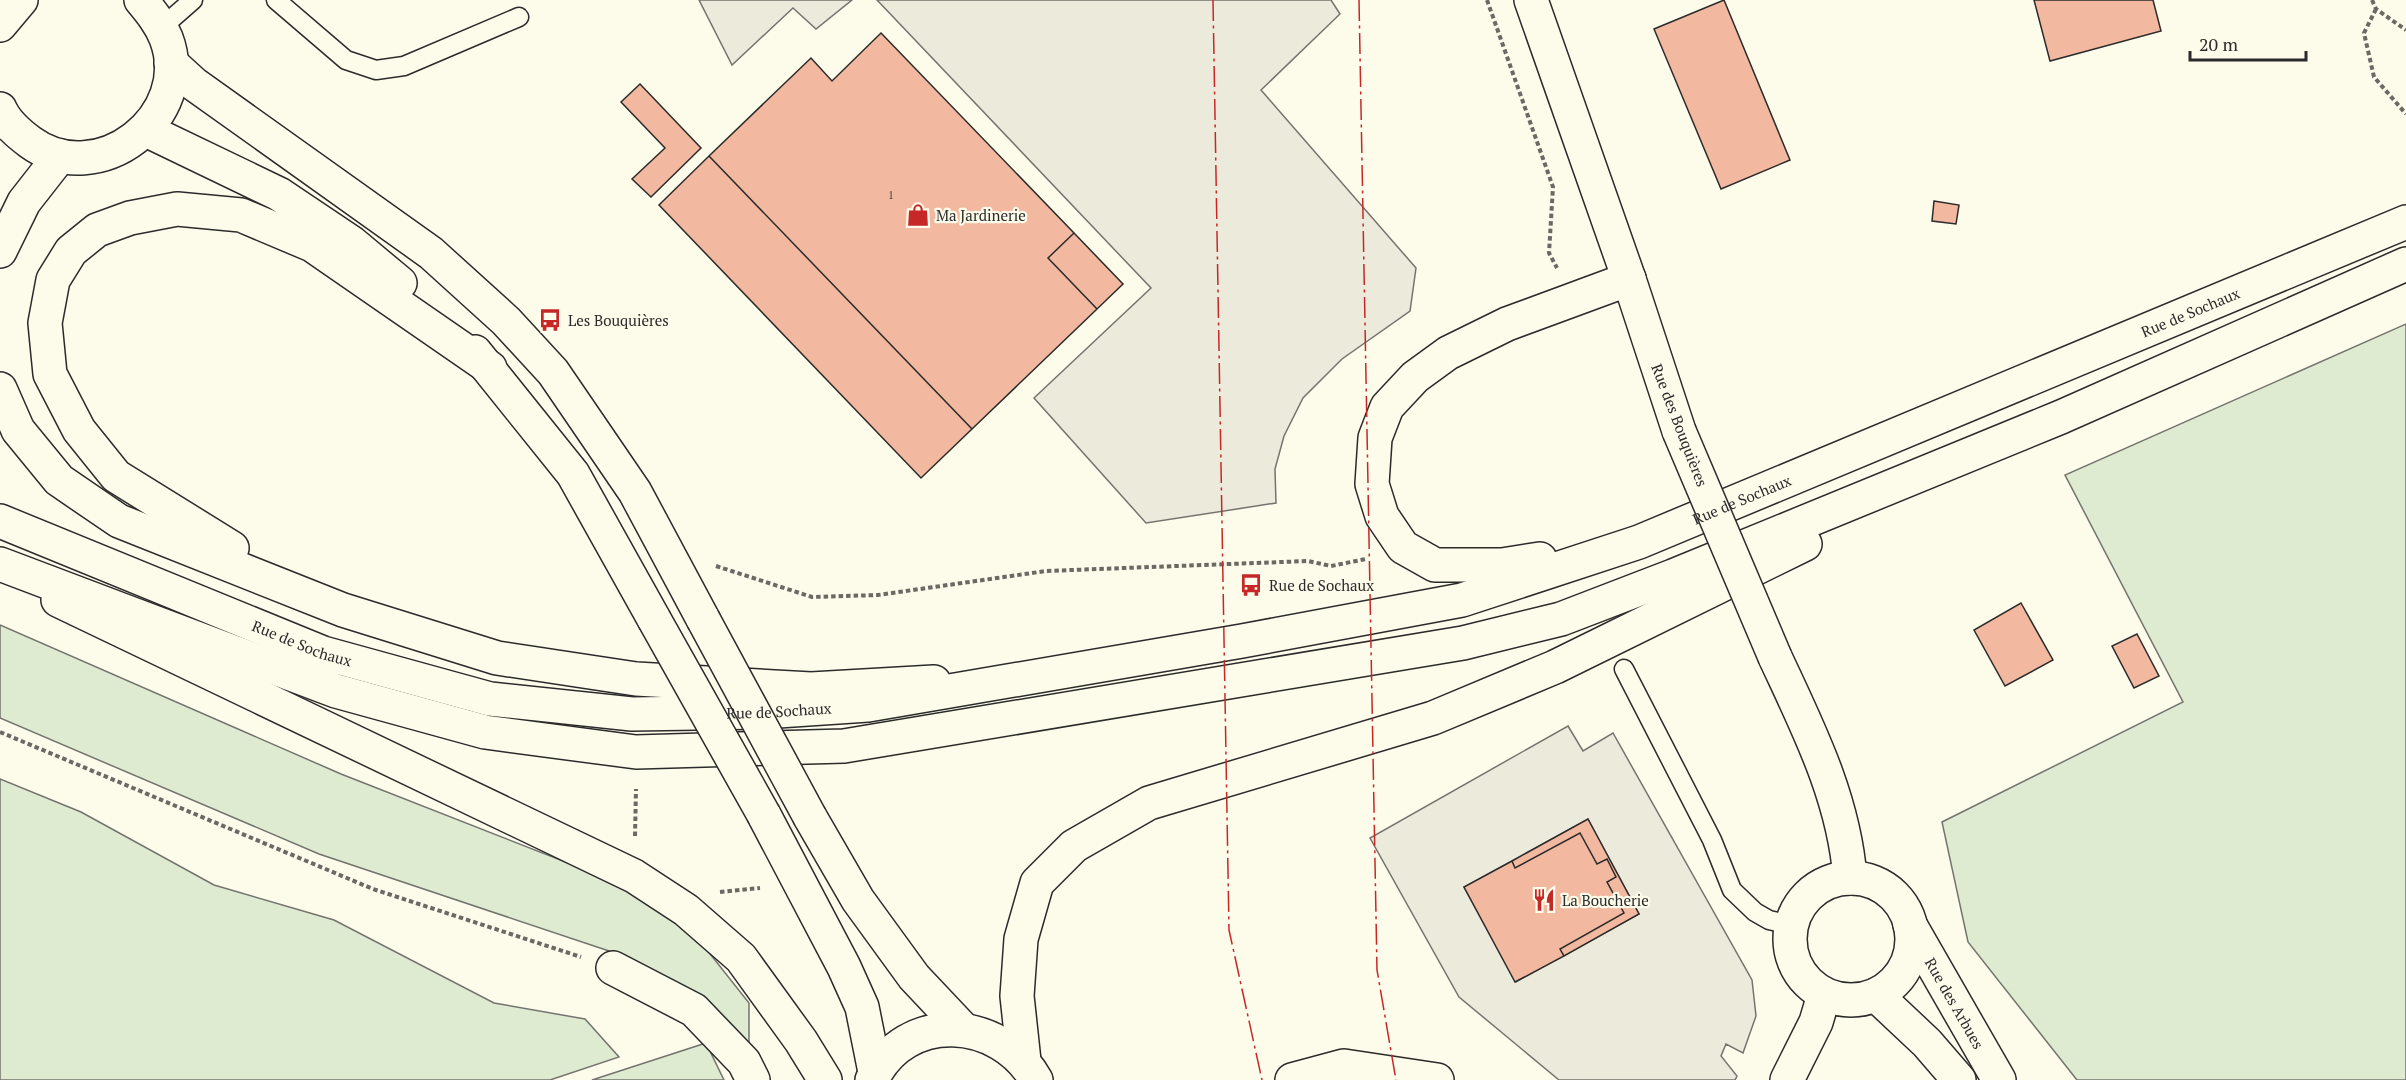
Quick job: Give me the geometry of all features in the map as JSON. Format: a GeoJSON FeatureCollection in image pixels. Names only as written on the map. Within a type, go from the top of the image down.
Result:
{"type":"FeatureCollection","features":[{"type":"Feature","properties":{"kind":"main road"},"geometry":{"type":"LineString","coordinates":[[1,115],[18,133],[38,148],[60,156],[84,158],[107,154],[128,145],[146,130],[163,103],[171,63],[167,39],[156,17],[141,0]]}},
{"type":"Feature","properties":{"kind":"main road","name":"Rue des Bouquières"},"geometry":{"type":"LineString","coordinates":[[1531,0],[1629,279],[1679,431],[1775,657],[1827,771],[1848,848],[1850,878]]}},
{"type":"Feature","properties":{"kind":"main road"},"geometry":{"type":"LineString","coordinates":[[171,63],[194,84],[431,253],[506,321],[553,372],[634,492],[810,817],[858,900],[914,977],[964,1029]]}},
{"type":"Feature","properties":{"kind":"main road"},"geometry":{"type":"LineString","coordinates":[[146,130],[279,194],[352,243],[444,318],[490,368],[573,474],[764,815],[844,967],[861,1007],[874,1076]]}},
{"type":"Feature","properties":{"kind":"main road"},"geometry":{"type":"LineString","coordinates":[[0,251],[24,202],[60,156]]}},
{"type":"Feature","properties":{"kind":"main road"},"geometry":{"type":"LineString","coordinates":[[343,610],[208,535],[116,476],[79,430],[50,374],[45,323],[53,280],[72,251],[97,230],[130,218],[177,208],[241,215],[312,245],[490,368]]}},
{"type":"Feature","properties":{"kind":"main road","name":"Rue de Sochaux"},"geometry":{"type":"LineString","coordinates":[[0,521],[323,652],[489,699],[632,714],[763,712],[868,705],[1462,600],[1639,542],[2406,222]]}},
{"type":"Feature","properties":{"kind":"main road"},"geometry":{"type":"LineString","coordinates":[[0,564],[336,691],[485,732],[636,752],[844,746],[1463,643],[1561,619],[1683,572],[2061,417],[2406,264]]}},
{"type":"Feature","properties":{"kind":"main road"},"geometry":{"type":"LineString","coordinates":[[1629,279],[1507,324],[1449,353],[1415,377],[1387,407],[1375,438],[1372,484],[1382,516],[1403,547],[1435,565],[1502,565],[1639,542]]}},
{"type":"Feature","properties":{"kind":"main road"},"geometry":{"type":"LineString","coordinates":[[0,388],[18,430],[59,480],[119,521],[343,610],[496,658],[636,679],[811,689],[1033,677]]}},
{"type":"Feature","properties":{"kind":"main road"},"geometry":{"type":"LineString","coordinates":[[1030,1071],[1017,996],[1021,939],[1037,883],[1074,846],[1149,803],[1434,717],[1555,667],[2061,417]]}},
{"type":"Feature","properties":{"kind":"main road"},"geometry":{"type":"LineString","coordinates":[[0,572],[634,876],[686,910],[741,958],[801,1041],[825,1080]]}},
{"type":"Feature","properties":{"kind":"main road"},"geometry":{"type":"LineString","coordinates":[[1850,878],[1870,881],[1888,891],[1902,906],[1910,925],[1911,946],[1906,966],[1893,983],[1876,995],[1859,1000],[1841,1000],[1824,994],[1807,983],[1795,966],[1789,946],[1791,925],[1799,906],[1812,891],[1830,881],[1850,878]]}},
{"type":"Feature","properties":{"kind":"main road","name":"Rue des Arbues"},"geometry":{"type":"LineString","coordinates":[[1910,925],[1999,1080]]}},
{"type":"Feature","properties":{"kind":"main road"},"geometry":{"type":"LineString","coordinates":[[613,968],[694,1010],[744,1062],[753,1080]]}},
{"type":"Feature","properties":{"kind":"main road"},"geometry":{"type":"LineString","coordinates":[[1787,1080],[1816,1022],[1824,994]]}},
{"type":"Feature","properties":{"kind":"main road"},"geometry":{"type":"LineString","coordinates":[[1876,995],[1927,1043],[1959,1080]]}},
{"type":"Feature","properties":{"kind":"main road"},"geometry":{"type":"LineString","coordinates":[[874,1076],[892,1053],[914,1038],[939,1030],[964,1029],[987,1035],[1007,1046],[1030,1071]]}},
{"type":"Feature","properties":{"kind":"main road"},"geometry":{"type":"LineString","coordinates":[[1292,1080],[1344,1066],[1437,1080]]}},
{"type":"Feature","properties":{"kind":"lane"},"geometry":{"type":"LineString","coordinates":[[161,28],[193,0]]}},
{"type":"Feature","properties":{"kind":"lane"},"geometry":{"type":"LineString","coordinates":[[276,0],[346,60],[376,70],[404,66],[519,17]]}},
{"type":"Feature","properties":{"kind":"lane"},"geometry":{"type":"LineString","coordinates":[[1624,669],[1712,840],[1732,890],[1755,912],[1769,920],[1791,925]]}},
{"type":"Feature","properties":{"kind":"path"},"geometry":{"type":"LineString","coordinates":[[1487,0],[1553,187],[1549,253],[1575,300]]}},
{"type":"Feature","properties":{"kind":"path"},"geometry":{"type":"LineString","coordinates":[[2372,0],[2376,9],[2406,30]]}},
{"type":"Feature","properties":{"kind":"path"},"geometry":{"type":"LineString","coordinates":[[2376,9],[2364,33],[2374,77],[2406,114]]}},
{"type":"Feature","properties":{"kind":"path"},"geometry":{"type":"LineString","coordinates":[[715,565],[812,597],[823,597],[878,595],[1046,571],[1308,561],[1331,566],[1386,554],[1403,547]]}},
{"type":"Feature","properties":{"kind":"path"},"geometry":{"type":"LineString","coordinates":[[0,732],[373,890],[613,968]]}},
{"type":"Feature","properties":{"kind":"path"},"geometry":{"type":"LineString","coordinates":[[635,840],[636,786]]}},
{"type":"Feature","properties":{"kind":"path"},"geometry":{"type":"LineString","coordinates":[[714,893],[764,887]]}},
{"type":"Feature","properties":{"kind":"green space"},"geometry":{"type":"Polygon","coordinates":[[[2406,324],[2406,1080],[2077,1080],[1968,942],[1942,822],[2183,702],[2065,475],[2406,324]]]}},
{"type":"Feature","properties":{"kind":"green space"},"geometry":{"type":"Polygon","coordinates":[[[0,625],[341,774],[637,890],[707,950],[749,1003],[749,1052],[624,956],[319,854],[0,718],[0,625]]]}},
{"type":"Feature","properties":{"kind":"green space"},"geometry":{"type":"Polygon","coordinates":[[[0,779],[81,812],[214,885],[334,920],[494,1003],[585,1019],[619,1057],[550,1080],[0,1080],[0,779]]]}},
{"type":"Feature","properties":{"kind":"green space"},"geometry":{"type":"Polygon","coordinates":[[[706,1043],[724,1080],[592,1080],[706,1043]]]}},
{"type":"Feature","properties":{"kind":"shaded area"},"geometry":{"type":"Polygon","coordinates":[[[699,0],[852,0],[816,29],[793,8],[732,65],[699,0]]]}},
{"type":"Feature","properties":{"kind":"shaded area"},"geometry":{"type":"Polygon","coordinates":[[[877,0],[1331,0],[1340,14],[1261,90],[1416,268],[1410,311],[1342,359],[1303,398],[1284,436],[1275,469],[1276,503],[1146,523],[1034,398],[1151,288],[877,0]]]}},
{"type":"Feature","properties":{"kind":"shaded area"},"geometry":{"type":"Polygon","coordinates":[[[1568,726],[1583,751],[1613,733],[1752,980],[1756,1016],[1743,1053],[1726,1044],[1721,1056],[1737,1076],[1735,1080],[1559,1080],[1459,997],[1370,838],[1568,726]],[[1588,819],[1464,887],[1516,982],[1639,914],[1588,819]]]}},
{"type":"Feature","properties":{"kind":"building"},"geometry":{"type":"Polygon","coordinates":[[[1724,0],[1790,160],[1721,189],[1654,29],[1724,0]]]}},
{"type":"Feature","properties":{"kind":"building"},"geometry":{"type":"Polygon","coordinates":[[[2034,0],[2153,0],[2161,31],[2050,61],[2034,0]]]}},
{"type":"Feature","properties":{"kind":"building"},"geometry":{"type":"Polygon","coordinates":[[[881,33],[1074,233],[1048,258],[1097,309],[972,429],[709,156],[811,58],[832,81],[881,33]]]}},
{"type":"Feature","properties":{"kind":"building"},"geometry":{"type":"Polygon","coordinates":[[[640,84],[701,148],[651,197],[632,179],[665,148],[621,102],[640,84]]]}},
{"type":"Feature","properties":{"kind":"building"},"geometry":{"type":"Polygon","coordinates":[[[709,156],[972,429],[921,478],[659,205],[709,156]]]}},
{"type":"Feature","properties":{"kind":"building"},"geometry":{"type":"Polygon","coordinates":[[[1934,201],[1959,205],[1956,224],[1932,221],[1934,201]]]}},
{"type":"Feature","properties":{"kind":"building"},"geometry":{"type":"Polygon","coordinates":[[[1074,233],[1123,284],[1097,309],[1048,258],[1074,233]]]}},
{"type":"Feature","properties":{"kind":"building"},"geometry":{"type":"Polygon","coordinates":[[[2021,603],[2053,660],[2005,686],[1974,630],[2021,603]]]}},
{"type":"Feature","properties":{"kind":"building"},"geometry":{"type":"Polygon","coordinates":[[[2137,634],[2159,676],[2134,688],[2112,646],[2137,634]]]}},
{"type":"Feature","properties":{"kind":"building"},"geometry":{"type":"Polygon","coordinates":[[[1588,819],[1639,914],[1564,956],[1560,949],[1624,913],[1607,882],[1616,877],[1607,859],[1597,864],[1580,833],[1515,868],[1512,861],[1588,819]]]}},
{"type":"Feature","properties":{"kind":"building","name":"La Boucherie"},"geometry":{"type":"Polygon","coordinates":[[[1580,833],[1597,864],[1607,859],[1616,877],[1607,882],[1624,913],[1560,949],[1564,956],[1515,982],[1464,887],[1512,861],[1515,868],[1580,833]]]}},
{"type":"Feature","properties":{"kind":"power"},"geometry":{"type":"LineString","coordinates":[[1213,0],[1229,930],[1262,1080]]}},
{"type":"Feature","properties":{"kind":"power"},"geometry":{"type":"LineString","coordinates":[[1359,0],[1377,970],[1396,1080]]}},
{"type":"Feature","properties":{"kind":"place","name":"Ma Jardinerie"},"geometry":{"type":"Point","coordinates":[918,215]}},
{"type":"Feature","properties":{"kind":"place","name":"Les Bouquières"},"geometry":{"type":"Point","coordinates":[550,320]}},
{"type":"Feature","properties":{"kind":"place","name":"Rue de Sochaux"},"geometry":{"type":"Point","coordinates":[1251,585]}},
{"type":"Feature","properties":{"kind":"place","name":"La Boucherie"},"geometry":{"type":"Point","coordinates":[1544,900]}}]}
